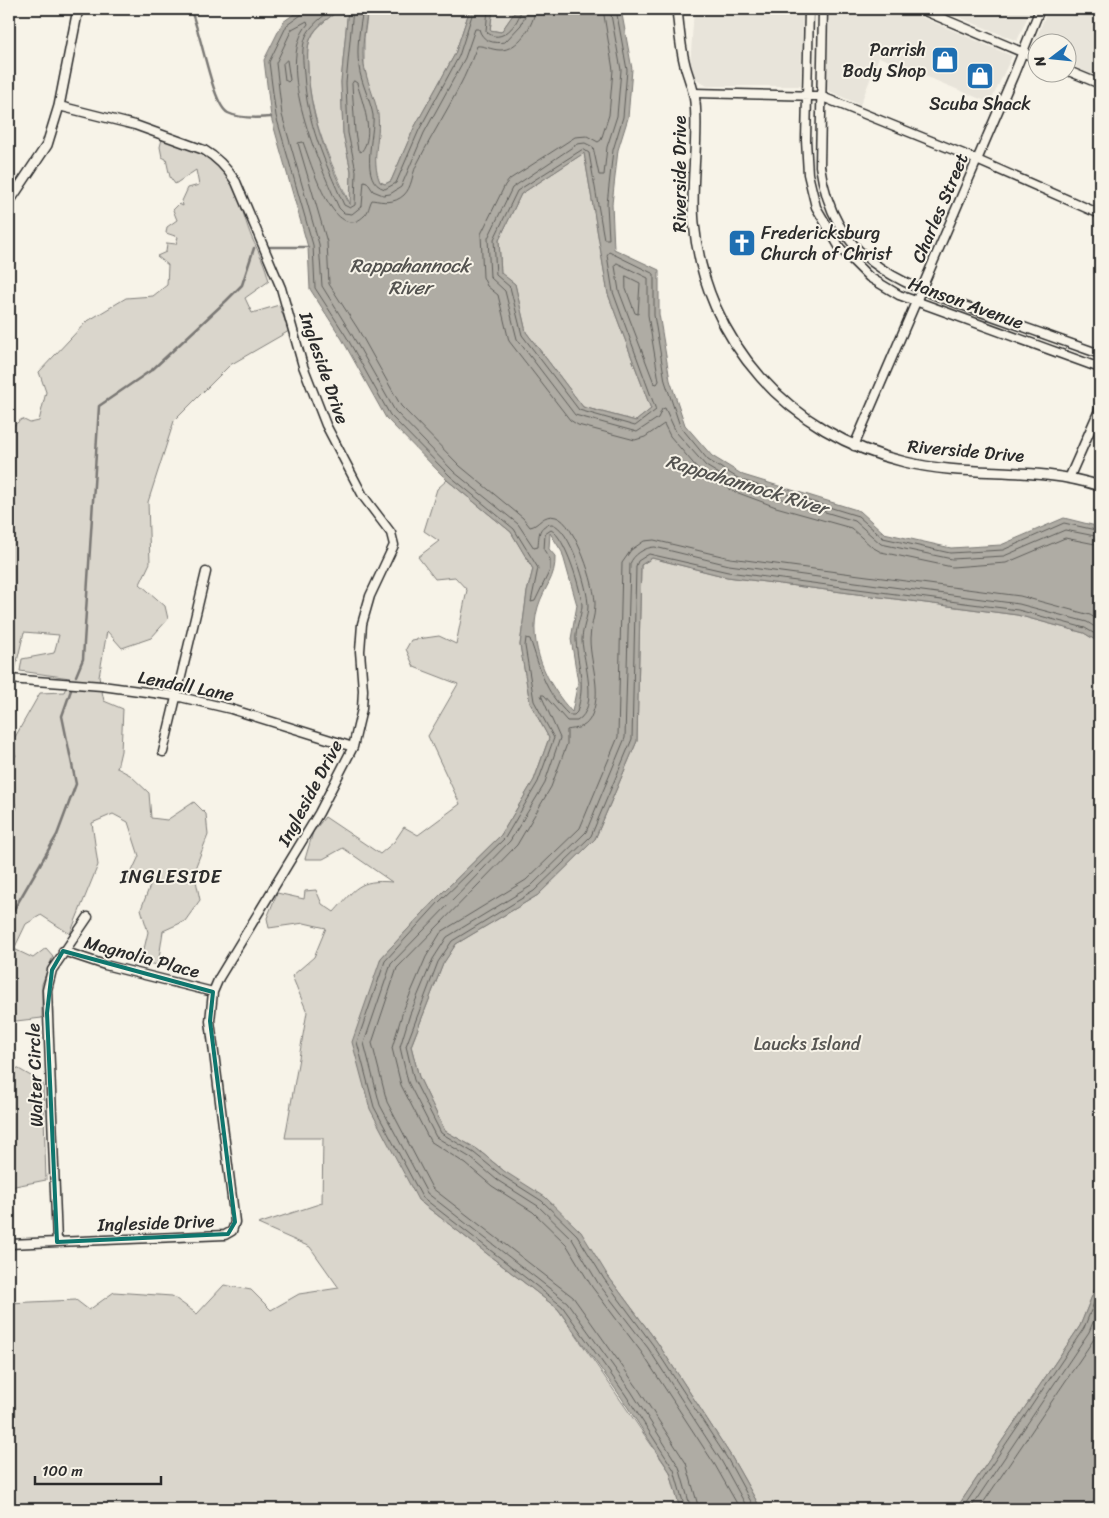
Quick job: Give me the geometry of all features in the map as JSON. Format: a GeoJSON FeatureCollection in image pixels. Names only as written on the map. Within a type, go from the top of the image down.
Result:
{"type":"FeatureCollection","features":[{"type":"Feature","properties":{"kind":"street"},"geometry":{"type":"LineString","coordinates":[[9,202],[41,157],[59,106],[78,9]]}},
{"type":"Feature","properties":{"kind":"street","name":"Riverside Drive"},"geometry":{"type":"LineString","coordinates":[[677,9],[681,48],[694,93],[696,118],[694,222],[702,266],[717,311],[728,332],[754,369],[786,403],[819,428],[854,446],[878,455],[930,467],[1070,476],[1100,486]]}},
{"type":"Feature","properties":{"kind":"street","name":"Hanson Avenue"},"geometry":{"type":"LineString","coordinates":[[809,9],[808,174],[814,201],[824,223],[840,248],[862,271],[882,286],[916,302],[1100,368]]}},
{"type":"Feature","properties":{"kind":"street","name":"Hanson Avenue"},"geometry":{"type":"LineString","coordinates":[[823,9],[820,166],[825,190],[837,218],[866,258],[893,278],[921,291],[1100,354]]}},
{"type":"Feature","properties":{"kind":"street"},"geometry":{"type":"LineString","coordinates":[[920,9],[1026,53]]}},
{"type":"Feature","properties":{"kind":"street","name":"Charles Street"},"geometry":{"type":"LineString","coordinates":[[854,446],[1040,9]]}},
{"type":"Feature","properties":{"kind":"street"},"geometry":{"type":"LineString","coordinates":[[1076,74],[1100,84]]}},
{"type":"Feature","properties":{"kind":"street"},"geometry":{"type":"LineString","coordinates":[[694,93],[807,94],[836,100],[1100,214]]}},
{"type":"Feature","properties":{"kind":"street","name":"Ingleside Drive"},"geometry":{"type":"LineString","coordinates":[[9,1244],[225,1236],[232,1231],[235,1222],[210,1021],[213,992],[219,978],[319,813],[353,747],[362,709],[362,624],[370,596],[394,550],[393,539],[362,496],[326,425],[304,366],[281,288],[236,182],[221,161],[204,150],[135,126],[59,106]]}},
{"type":"Feature","properties":{"kind":"street"},"geometry":{"type":"LineString","coordinates":[[1070,476],[1100,408]]}},
{"type":"Feature","properties":{"kind":"street"},"geometry":{"type":"LineString","coordinates":[[163,752],[206,572]]}},
{"type":"Feature","properties":{"kind":"street","name":"Lendall Lane"},"geometry":{"type":"LineString","coordinates":[[9,679],[94,685],[176,696],[231,709],[353,747]]}},
{"type":"Feature","properties":{"kind":"street","name":"Walter Circle"},"geometry":{"type":"LineString","coordinates":[[58,1242],[47,990],[52,970],[63,951],[88,917]]}},
{"type":"Feature","properties":{"kind":"street","name":"Magnolia Place"},"geometry":{"type":"LineString","coordinates":[[63,951],[105,965],[213,992]]}},
{"type":"Feature","properties":{"kind":"highlighted area"},"geometry":{"type":"Polygon","coordinates":[[[63,951],[213,992],[210,1021],[235,1222],[228,1234],[57,1242],[47,1013],[52,970],[63,951]]]}},
{"type":"Feature","properties":{"kind":"shaded area"},"geometry":{"type":"Polygon","coordinates":[[[694,9],[803,9],[801,86],[707,86],[696,79],[690,67],[694,9]]]}},
{"type":"Feature","properties":{"kind":"shaded area"},"geometry":{"type":"Polygon","coordinates":[[[826,9],[903,9],[1012,56],[990,103],[879,57],[860,105],[827,90],[826,9]]]}},
{"type":"Feature","properties":{"kind":"shaded area"},"geometry":{"type":"Polygon","coordinates":[[[939,9],[1031,9],[1017,41],[939,9]]]}},
{"type":"Feature","properties":{"kind":"shaded area"},"geometry":{"type":"Polygon","coordinates":[[[1048,9],[1100,9],[1100,78],[1076,67],[1076,32],[1039,32],[1048,9]]]}},
{"type":"Feature","properties":{"kind":"green space"},"geometry":{"type":"Polygon","coordinates":[[[341,9],[348,9],[341,82],[343,133],[351,171],[351,206],[323,141],[313,108],[308,72],[309,42],[313,34],[320,25],[341,9]]]}},
{"type":"Feature","properties":{"kind":"green space"},"geometry":{"type":"Polygon","coordinates":[[[368,9],[470,9],[455,54],[414,128],[391,181],[385,184],[380,182],[376,174],[374,154],[378,130],[364,66],[364,38],[368,9]]]}},
{"type":"Feature","properties":{"kind":"green space"},"geometry":{"type":"Polygon","coordinates":[[[493,9],[517,9],[501,32],[490,30],[493,9]]]}},
{"type":"Feature","properties":{"kind":"green space"},"geometry":{"type":"Polygon","coordinates":[[[162,139],[210,156],[226,172],[237,193],[248,228],[264,264],[269,281],[245,298],[252,313],[279,305],[289,331],[230,365],[174,421],[148,502],[150,563],[140,584],[165,606],[168,619],[151,638],[122,648],[107,631],[99,677],[104,701],[123,709],[121,751],[117,768],[130,775],[149,793],[151,818],[167,820],[194,802],[206,814],[208,835],[194,871],[200,900],[185,921],[163,931],[158,965],[141,962],[148,932],[141,909],[153,878],[127,882],[139,856],[128,822],[113,814],[92,823],[98,865],[70,934],[41,915],[26,924],[14,949],[33,958],[46,948],[53,956],[42,984],[42,1018],[16,1021],[9,1017],[9,827],[17,807],[9,787],[10,768],[16,755],[9,746],[9,739],[15,737],[40,693],[64,692],[70,678],[20,671],[22,659],[54,653],[59,635],[24,632],[15,670],[9,671],[9,426],[13,426],[22,419],[30,423],[39,421],[46,392],[39,372],[86,322],[126,298],[153,296],[167,285],[168,265],[157,256],[166,252],[167,243],[176,244],[178,237],[166,233],[167,227],[177,220],[173,210],[179,204],[183,206],[182,201],[188,188],[199,185],[196,170],[175,184],[170,177],[166,159],[162,157],[160,147],[162,139]]]}},
{"type":"Feature","properties":{"kind":"green space"},"geometry":{"type":"Polygon","coordinates":[[[584,153],[608,294],[651,409],[636,421],[583,407],[526,332],[515,284],[501,274],[499,240],[521,194],[584,153]]]}},
{"type":"Feature","properties":{"kind":"green space"},"geometry":{"type":"Polygon","coordinates":[[[447,480],[511,532],[533,569],[527,592],[520,645],[530,703],[549,738],[534,780],[501,835],[436,899],[381,958],[418,1200],[558,1309],[670,1472],[680,1509],[9,1509],[9,1303],[76,1300],[89,1310],[114,1292],[172,1296],[197,1314],[224,1285],[251,1290],[271,1310],[299,1294],[339,1288],[310,1247],[258,1224],[322,1203],[323,1138],[285,1138],[307,1012],[292,976],[314,957],[326,928],[304,923],[269,928],[267,918],[277,893],[304,899],[305,891],[316,890],[322,904],[334,912],[358,887],[372,882],[392,882],[343,848],[323,859],[305,859],[313,832],[325,817],[380,854],[394,842],[404,827],[418,835],[460,804],[428,736],[458,684],[414,667],[406,649],[411,640],[439,636],[456,644],[467,590],[455,577],[435,579],[418,557],[439,541],[424,531],[437,489],[447,480]]]}},
{"type":"Feature","properties":{"kind":"green space","name":"Laucks Island"},"geometry":{"type":"Polygon","coordinates":[[[652,558],[727,577],[1017,615],[1084,633],[1100,643],[1100,1276],[1080,1326],[956,1509],[761,1509],[731,1456],[657,1342],[608,1276],[504,1171],[477,1149],[445,1131],[419,1077],[411,1046],[443,964],[456,944],[538,895],[595,839],[637,741],[641,565],[652,558]]]}},
{"type":"Feature","properties":{"kind":"green space"},"geometry":{"type":"Polygon","coordinates":[[[17,1068],[43,1083],[46,1180],[15,1186],[9,1196],[9,1072],[17,1068]]]}},
{"type":"Feature","properties":{"kind":"water","name":"Rappahannock River"},"geometry":{"type":"Polygon","coordinates":[[[301,9],[341,9],[328,18],[313,33],[309,41],[308,71],[313,106],[322,140],[350,205],[351,171],[343,133],[341,82],[348,9],[368,9],[363,59],[378,114],[377,173],[380,182],[385,184],[391,181],[414,128],[455,54],[470,9],[493,9],[490,30],[501,32],[517,9],[621,9],[632,69],[628,118],[618,150],[612,204],[614,249],[659,270],[659,314],[670,380],[685,425],[712,456],[743,475],[860,511],[884,533],[951,548],[1001,545],[1064,518],[1100,527],[1100,643],[1084,633],[1017,615],[727,577],[652,558],[641,565],[637,741],[595,839],[538,895],[456,944],[443,964],[411,1046],[419,1077],[445,1131],[477,1149],[504,1171],[545,1197],[581,1232],[608,1276],[657,1342],[731,1456],[761,1509],[680,1509],[670,1472],[621,1397],[558,1309],[418,1200],[370,1109],[352,1042],[381,958],[436,899],[501,835],[534,780],[549,738],[530,703],[520,645],[527,592],[533,569],[511,532],[447,480],[386,418],[342,339],[310,289],[308,247],[271,117],[264,60],[283,22],[301,9]],[[584,153],[521,194],[499,240],[501,273],[515,284],[526,332],[583,407],[636,421],[651,409],[608,294],[584,153]],[[550,533],[549,549],[555,556],[555,564],[552,577],[538,607],[535,635],[537,649],[547,677],[572,712],[578,682],[571,639],[577,605],[562,552],[550,533]]]}},
{"type":"Feature","properties":{"kind":"water"},"geometry":{"type":"Polygon","coordinates":[[[1100,1276],[1100,1489],[1089,1509],[956,1509],[1080,1326],[1100,1276]]]}},
{"type":"Feature","properties":{"kind":"waterway"},"geometry":{"type":"LineString","coordinates":[[190,9],[212,82],[222,107],[228,113],[238,116],[271,117]]}},
{"type":"Feature","properties":{"kind":"waterway"},"geometry":{"type":"LineString","coordinates":[[270,247],[308,247]]}},
{"type":"Feature","properties":{"kind":"waterway"},"geometry":{"type":"LineString","coordinates":[[76,676],[83,659],[99,406],[153,369],[242,285],[254,248]]}},
{"type":"Feature","properties":{"kind":"waterway"},"geometry":{"type":"LineString","coordinates":[[9,918],[57,835],[76,784],[62,716],[71,690]]}},
{"type":"Feature","properties":{"kind":"place","name":"Parrish Body Shop"},"geometry":{"type":"Point","coordinates":[945,60]}},
{"type":"Feature","properties":{"kind":"place","name":"Scuba Shack"},"geometry":{"type":"Point","coordinates":[980,76]}},
{"type":"Feature","properties":{"kind":"place","name":"Fredericksburg Church of Christ"},"geometry":{"type":"Point","coordinates":[742,243]}},
{"type":"Feature","properties":{"kind":"district","name":"INGLESIDE"},"geometry":{"type":"Point","coordinates":[171,876]}}]}
